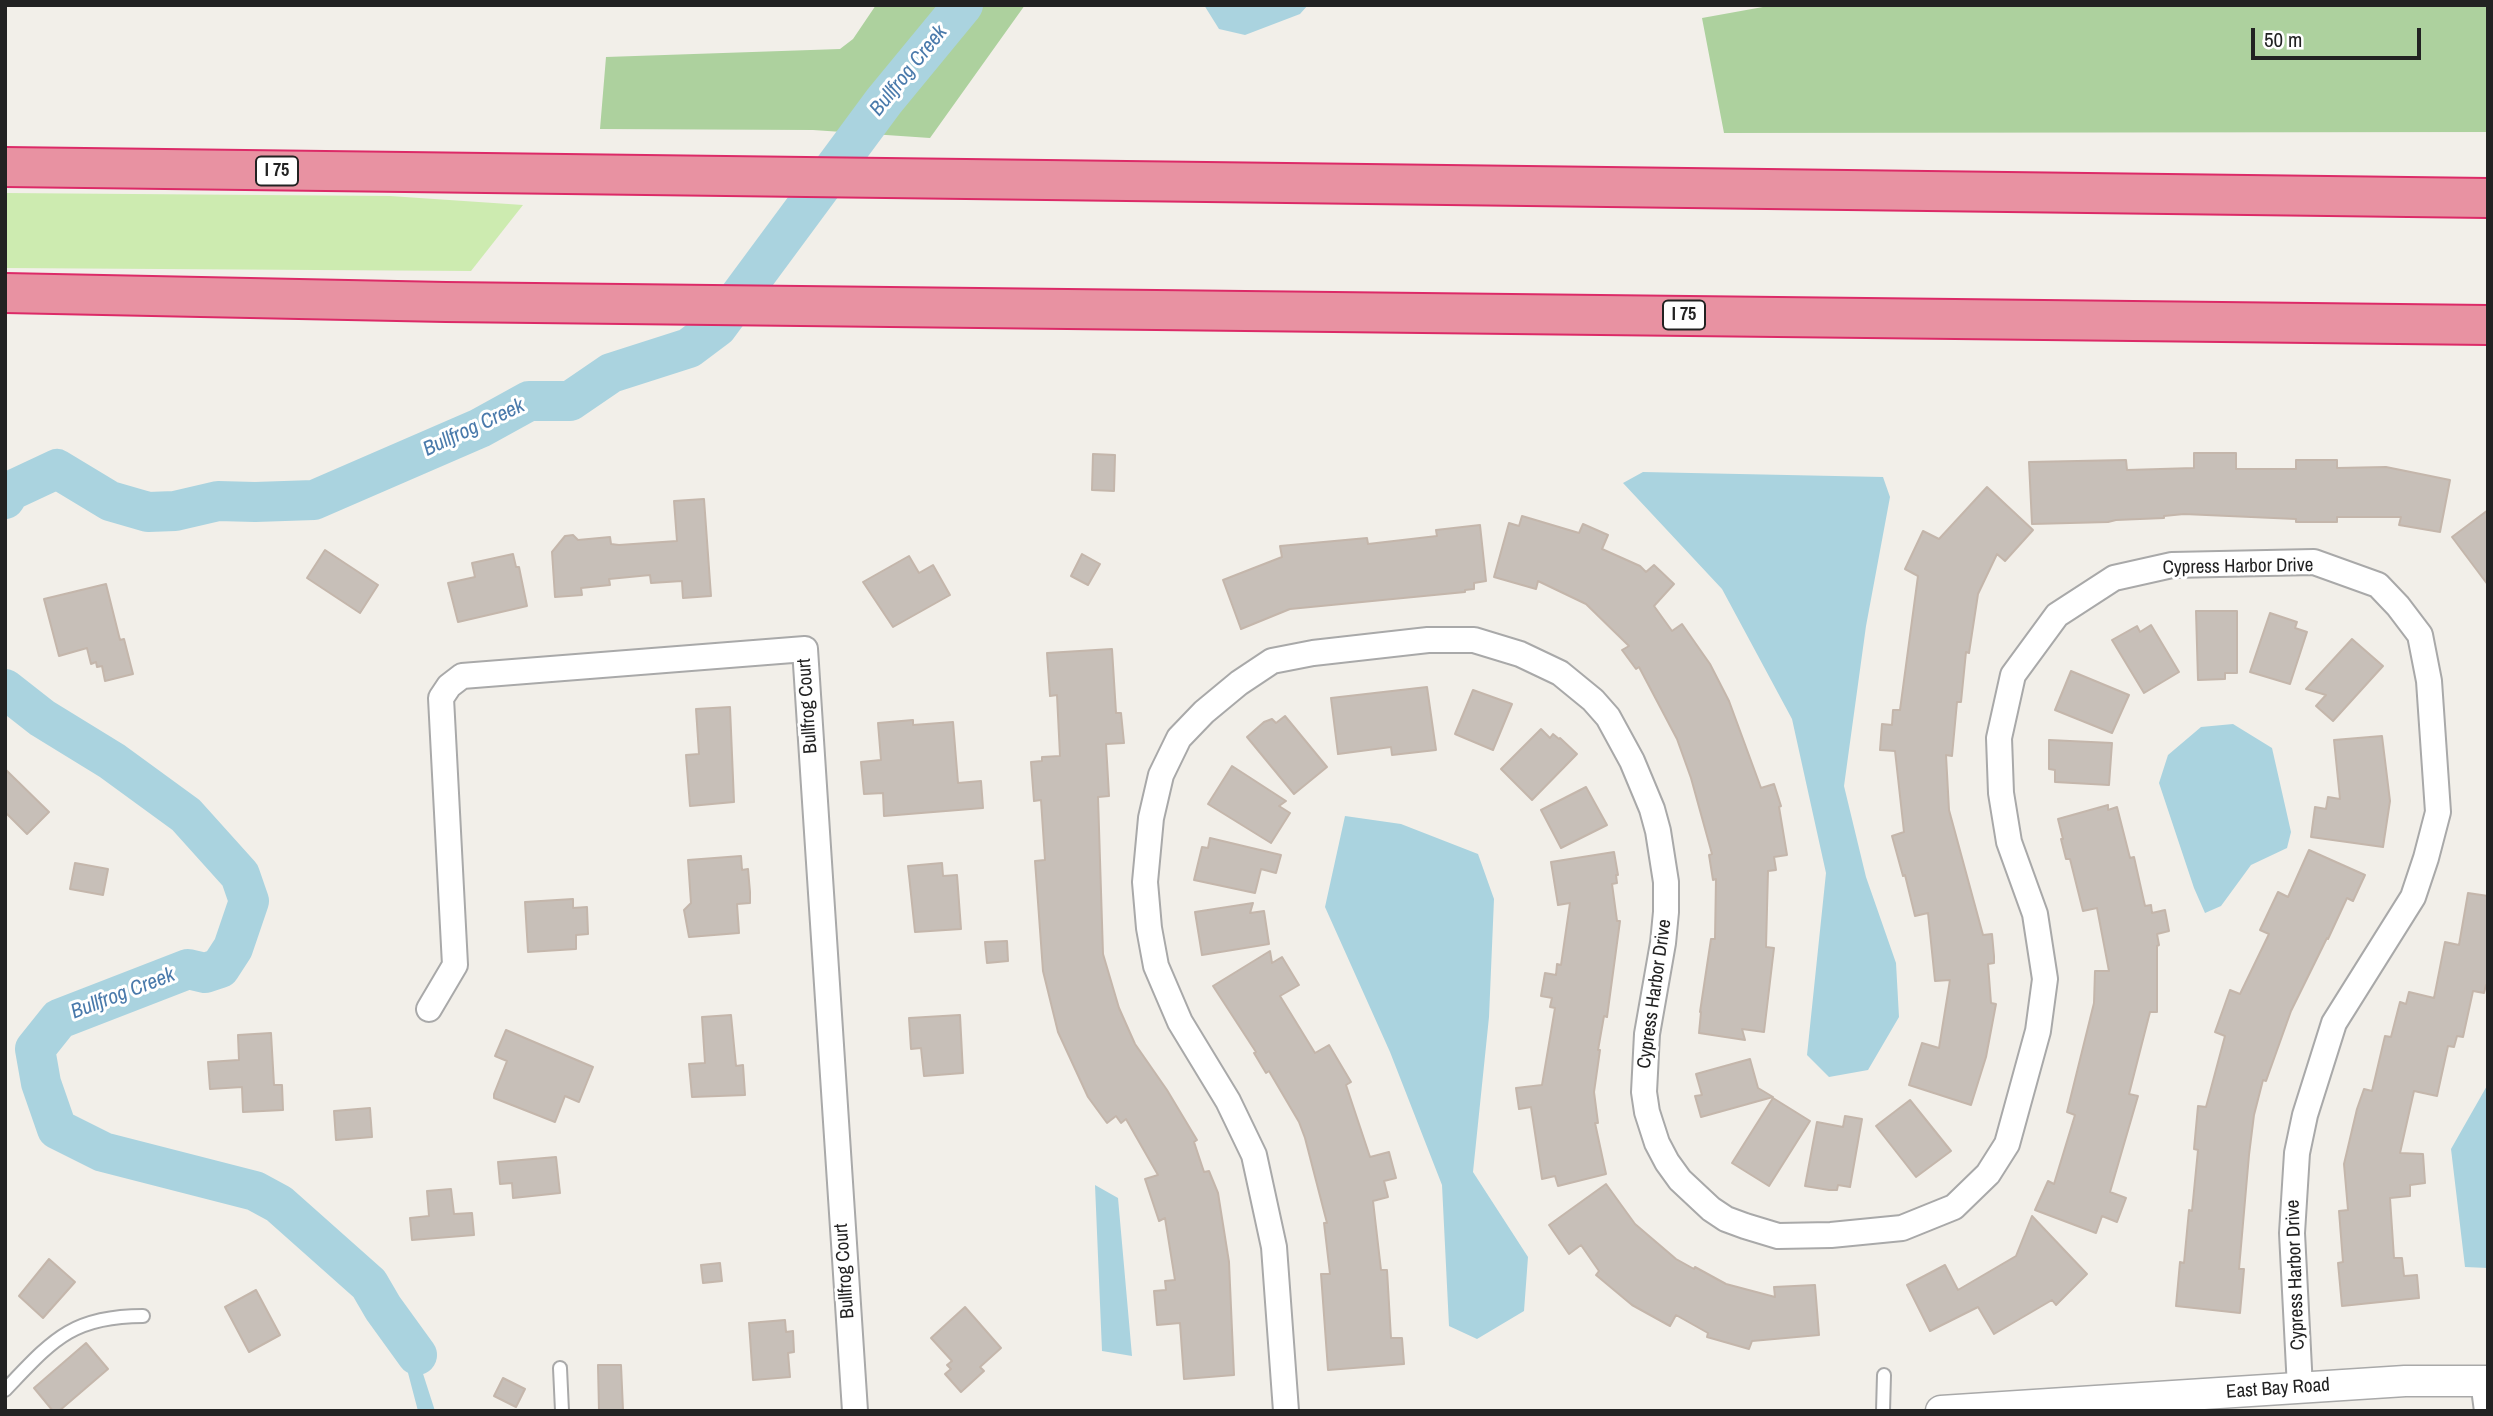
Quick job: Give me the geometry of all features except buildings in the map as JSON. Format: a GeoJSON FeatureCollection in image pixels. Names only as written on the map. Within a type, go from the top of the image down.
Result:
{"type":"FeatureCollection","features":[{"type":"Feature","properties":{"kind":"highway","name":"I 75"},"geometry":{"type":"LineString","coordinates":[[5,167],[2488,198]]}},
{"type":"Feature","properties":{"kind":"highway","name":"I 75"},"geometry":{"type":"LineString","coordinates":[[5,293],[446,302],[2488,325]]}},
{"type":"Feature","properties":{"kind":"street","name":"Cypress Harbor Drive"},"geometry":{"type":"LineString","coordinates":[[1286,1411],[1274,1247],[1254,1156],[1228,1101],[1180,1022],[1156,966],[1145,881],[1151,818],[1161,775],[1179,738],[1204,712],[1239,683],[1272,662],[1313,653],[1428,640],[1474,640],[1520,654],[1560,673],[1593,700],[1608,717],[1637,773],[1652,808],[1658,831],[1666,912],[1647,1034],[1644,1092],[1657,1143],[1667,1161],[1680,1180],[1726,1219],[1778,1236],[1902,1228],[1954,1208],[1988,1174],[2007,1144],[2038,1031],[2045,979],[2035,914],[2009,842],[2001,793],[2000,738],[2013,675],[2057,615],[2114,578],[2172,565],[2314,562],[2378,585],[2420,635],[2429,681],[2438,812],[2413,897],[2334,1023],[2305,1115],[2297,1153],[2283,1396]]}},
{"type":"Feature","properties":{"kind":"street","name":"Bullfrog Court"},"geometry":{"type":"LineString","coordinates":[[429,1009],[455,965],[441,698],[449,686],[462,676],[805,649],[855,1411]]}},
{"type":"Feature","properties":{"kind":"street","name":"East Bay Road"},"geometry":{"type":"LineString","coordinates":[[1941,1411],[2283,1396],[2405,1381],[2486,1376]]}},
{"type":"Feature","properties":{"kind":"street"},"geometry":{"type":"LineString","coordinates":[[2486,1376],[2487,1411]]}},
{"type":"Feature","properties":{"kind":"lane"},"geometry":{"type":"LineString","coordinates":[[5,1390],[34,1359],[68,1330],[97,1319],[143,1316]]}},
{"type":"Feature","properties":{"kind":"lane"},"geometry":{"type":"LineString","coordinates":[[560,1368],[562,1411]]}},
{"type":"Feature","properties":{"kind":"lane"},"geometry":{"type":"LineString","coordinates":[[1883,1411],[1884,1375]]}},
{"type":"Feature","properties":{"kind":"green space"},"geometry":{"type":"Polygon","coordinates":[[[876,5],[1025,5],[930,138],[813,130],[600,129],[606,57],[840,49],[853,39],[876,5]]]}},
{"type":"Feature","properties":{"kind":"green space"},"geometry":{"type":"Polygon","coordinates":[[[1774,5],[2488,5],[2488,132],[1724,133],[1702,18],[1774,5]]]}},
{"type":"Feature","properties":{"kind":"green space"},"geometry":{"type":"Polygon","coordinates":[[[5,193],[390,196],[523,205],[471,271],[5,268],[5,193]]]}},
{"type":"Feature","properties":{"kind":"water"},"geometry":{"type":"Polygon","coordinates":[[[1204,5],[1308,5],[1300,14],[1245,35],[1219,29],[1204,5]]]}},
{"type":"Feature","properties":{"kind":"water"},"geometry":{"type":"Polygon","coordinates":[[[1643,472],[1883,477],[1890,497],[1866,626],[1844,786],[1866,877],[1896,963],[1899,1017],[1868,1070],[1829,1077],[1807,1055],[1826,873],[1792,719],[1722,589],[1623,483],[1643,472]]]}},
{"type":"Feature","properties":{"kind":"water"},"geometry":{"type":"Polygon","coordinates":[[[2233,724],[2272,748],[2291,832],[2287,848],[2251,865],[2221,906],[2205,913],[2159,783],[2168,755],[2201,727],[2233,724]]]}},
{"type":"Feature","properties":{"kind":"water"},"geometry":{"type":"Polygon","coordinates":[[[1345,816],[1401,824],[1478,854],[1494,899],[1489,1017],[1473,1172],[1528,1257],[1524,1311],[1477,1339],[1449,1326],[1442,1185],[1390,1052],[1325,907],[1345,816]]]}},
{"type":"Feature","properties":{"kind":"water"},"geometry":{"type":"Polygon","coordinates":[[[2488,1084],[2488,1268],[2465,1267],[2451,1149],[2488,1084]]]}},
{"type":"Feature","properties":{"kind":"water"},"geometry":{"type":"Polygon","coordinates":[[[1095,1185],[1118,1198],[1132,1356],[1102,1351],[1095,1185]]]}},
{"type":"Feature","properties":{"kind":"water"},"geometry":{"type":"Polygon","coordinates":[[[402,1350],[417,1355],[435,1411],[418,1411],[402,1350]]]}},
{"type":"Feature","properties":{"kind":"waterway","name":"Bullfrog Creek"},"geometry":{"type":"LineString","coordinates":[[5,499],[10,491],[57,469],[110,501],[148,512],[175,511],[218,501],[314,500],[480,428],[529,401],[570,401],[611,373],[689,348],[717,327],[884,101],[963,5]]}},
{"type":"Feature","properties":{"kind":"waterway","name":"Bullfrog Creek"},"geometry":{"type":"LineString","coordinates":[[5,689],[42,718],[112,761],[186,815],[240,875],[249,901],[233,948],[220,968],[205,973],[188,969],[59,1019],[35,1049],[41,1083],[57,1129],[103,1152],[255,1191],[279,1204],[369,1284],[417,1355]]}}]}
